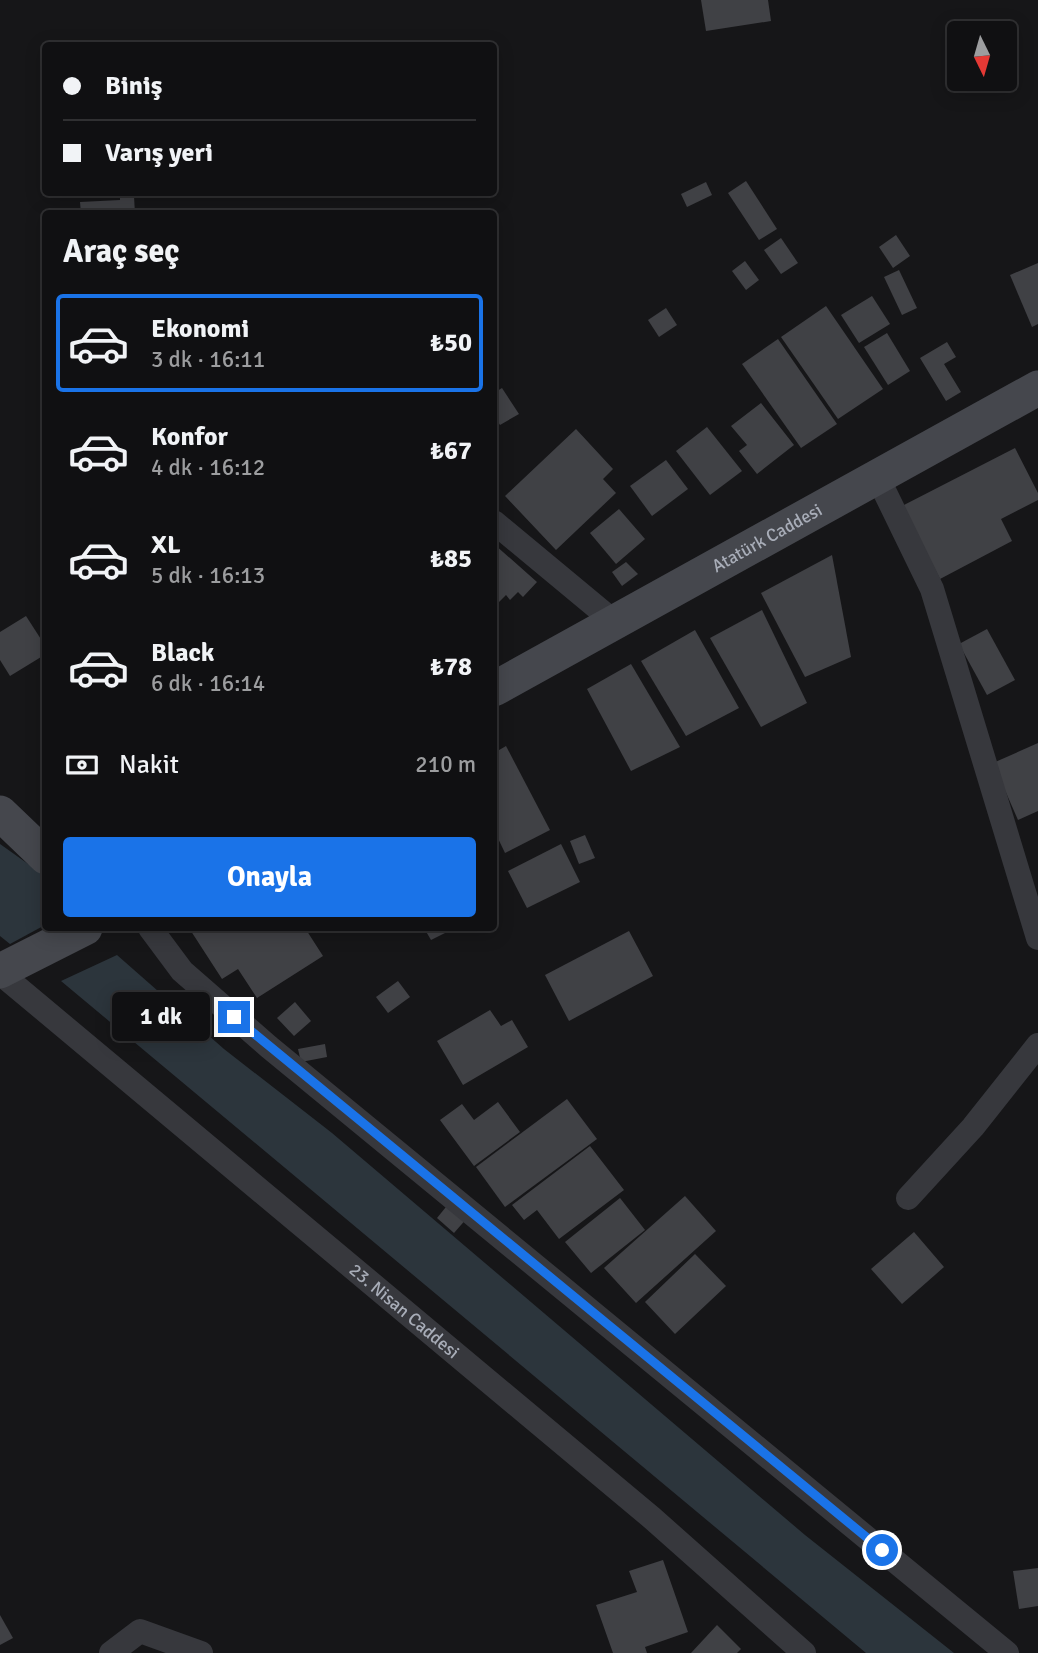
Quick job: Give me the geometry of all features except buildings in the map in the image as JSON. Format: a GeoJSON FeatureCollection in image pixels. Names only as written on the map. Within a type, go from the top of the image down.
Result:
{"type":"FeatureCollection","features":[{"type":"Feature","properties":{"kind":"main road","name":"Atatürk Caddesi"},"geometry":{"type":"LineString","coordinates":[[497,687],[612,620],[1038,388]]}},
{"type":"Feature","properties":{"kind":"main road"},"geometry":{"type":"LineString","coordinates":[[0,813],[42,853]]}},
{"type":"Feature","properties":{"kind":"main road"},"geometry":{"type":"LineString","coordinates":[[0,972],[79,931]]}},
{"type":"Feature","properties":{"kind":"street"},"geometry":{"type":"LineString","coordinates":[[877,476],[932,589],[1038,938]]}},
{"type":"Feature","properties":{"kind":"street"},"geometry":{"type":"LineString","coordinates":[[497,524],[612,620]]}},
{"type":"Feature","properties":{"kind":"street"},"geometry":{"type":"LineString","coordinates":[[152,931],[182,971],[269,1047],[1007,1653]]}},
{"type":"Feature","properties":{"kind":"street","name":"23. Nisan Caddesi"},"geometry":{"type":"LineString","coordinates":[[0,972],[652,1518],[804,1653]]}},
{"type":"Feature","properties":{"kind":"street"},"geometry":{"type":"LineString","coordinates":[[908,1198],[973,1127],[1038,1045]]}},
{"type":"Feature","properties":{"kind":"street"},"geometry":{"type":"LineString","coordinates":[[111,1653],[140,1631],[201,1653]]}},
{"type":"Feature","properties":{"kind":"shaded area"},"geometry":{"type":"Polygon","coordinates":[[[0,844],[42,874],[42,927],[10,944],[0,936],[0,844]]]}},
{"type":"Feature","properties":{"kind":"shaded area"},"geometry":{"type":"Polygon","coordinates":[[[117,955],[224,1049],[332,1133],[805,1535],[954,1653],[866,1653],[61,981],[117,955]]]}},
{"type":"Feature","properties":{"kind":"route"},"geometry":{"type":"LineString","coordinates":[[234,1017],[882,1550]]}}]}
